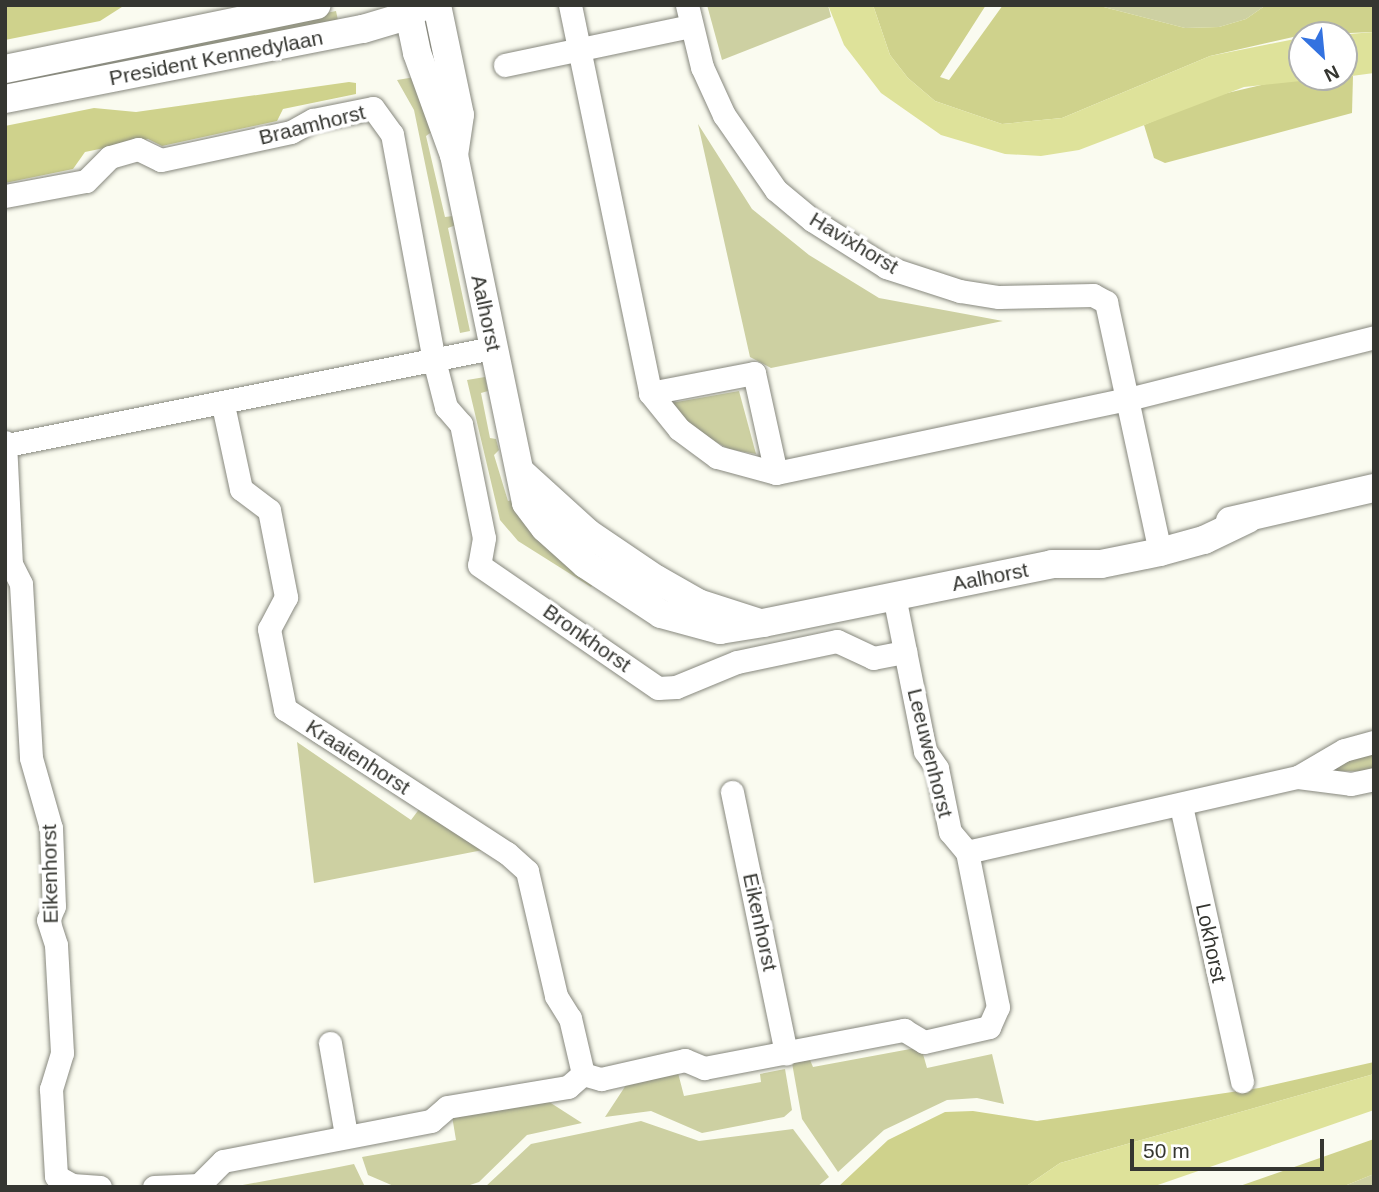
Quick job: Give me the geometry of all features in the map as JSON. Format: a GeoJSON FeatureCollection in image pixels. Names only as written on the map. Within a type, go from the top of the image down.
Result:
{"type":"FeatureCollection","features":[{"type":"Feature","properties":{"kind":"street","name":"President Kennedylaan"},"geometry":{"type":"LineString","coordinates":[[5,69],[316,5]]}},
{"type":"Feature","properties":{"kind":"street","name":"Aalhorst"},"geometry":{"type":"LineString","coordinates":[[437,5],[460,116],[454,155]]}},
{"type":"Feature","properties":{"kind":"street"},"geometry":{"type":"LineString","coordinates":[[570,5],[650,393],[679,429],[717,457],[776,473],[1128,399],[1374,337]]}},
{"type":"Feature","properties":{"kind":"street","name":"President Kennedylaan"},"geometry":{"type":"LineString","coordinates":[[5,99],[363,29],[413,9]]}},
{"type":"Feature","properties":{"kind":"street","name":"Aalhorst"},"geometry":{"type":"LineString","coordinates":[[413,9],[417,53],[454,155],[526,503],[545,528],[610,583],[661,614],[720,630],[763,623],[1052,564],[1095,546],[1158,542],[1195,523],[1248,519],[1374,488]]}},
{"type":"Feature","properties":{"kind":"street","name":"Havixhorst"},"geometry":{"type":"LineString","coordinates":[[505,65],[579,48],[688,16],[712,91],[750,157],[776,190],[842,240],[886,267],[928,282],[999,296],[1093,295],[1105,302],[1158,542]]}},
{"type":"Feature","properties":{"kind":"street","name":"Braamhorst"},"geometry":{"type":"LineString","coordinates":[[5,196],[86,181],[110,157],[138,149],[161,160],[373,108],[392,134],[434,360]]}},
{"type":"Feature","properties":{"kind":"street"},"geometry":{"type":"LineString","coordinates":[[6,444],[223,405],[493,348]]}},
{"type":"Feature","properties":{"kind":"street","name":"Bronkhorst"},"geometry":{"type":"LineString","coordinates":[[434,360],[446,407],[461,425],[484,538],[479,565],[658,688],[676,687],[737,662],[837,641],[873,658],[905,652]]}},
{"type":"Feature","properties":{"kind":"street"},"geometry":{"type":"LineString","coordinates":[[650,393],[754,373],[776,473]]}},
{"type":"Feature","properties":{"kind":"street","name":"Kraaienhorst"},"geometry":{"type":"LineString","coordinates":[[223,405],[240,489],[270,510],[286,597],[269,629],[285,709],[507,853],[527,871],[556,996],[570,1018],[583,1074]]}},
{"type":"Feature","properties":{"kind":"street","name":"Eikenhorst"},"geometry":{"type":"LineString","coordinates":[[6,444],[11,565],[31,758],[51,828],[54,906],[48,920],[57,945],[62,1053],[51,1089],[56,1176],[72,1185],[100,1187]]}},
{"type":"Feature","properties":{"kind":"street","name":"Leeuwenhorst"},"geometry":{"type":"LineString","coordinates":[[786,1053],[904,1030],[924,1042],[989,1027],[999,1007],[967,852],[950,832],[937,768],[925,751],[894,596]]}},
{"type":"Feature","properties":{"kind":"street"},"geometry":{"type":"LineString","coordinates":[[967,852],[1181,806],[1298,777],[1344,750],[1374,742]]}},
{"type":"Feature","properties":{"kind":"street"},"geometry":{"type":"LineString","coordinates":[[1298,777],[1351,784],[1374,779]]}},
{"type":"Feature","properties":{"kind":"street","name":"Eikenhorst"},"geometry":{"type":"LineString","coordinates":[[732,792],[786,1053]]}},
{"type":"Feature","properties":{"kind":"street","name":"Lokhorst"},"geometry":{"type":"LineString","coordinates":[[1181,806],[1242,1081]]}},
{"type":"Feature","properties":{"kind":"street"},"geometry":{"type":"LineString","coordinates":[[330,1043],[346,1135]]}},
{"type":"Feature","properties":{"kind":"street"},"geometry":{"type":"LineString","coordinates":[[154,1187],[200,1185],[223,1161],[346,1135],[431,1121],[447,1107],[568,1087],[583,1074],[601,1079],[685,1060],[704,1068],[786,1053]]}},
{"type":"Feature","properties":{"kind":"shaded area"},"geometry":{"type":"Polygon","coordinates":[[[5,5],[125,5],[100,21],[5,40],[5,5]]]}},
{"type":"Feature","properties":{"kind":"shaded area"},"geometry":{"type":"Polygon","coordinates":[[[707,5],[828,5],[831,17],[722,60],[707,5]]]}},
{"type":"Feature","properties":{"kind":"shaded area"},"geometry":{"type":"Polygon","coordinates":[[[828,5],[873,5],[890,55],[908,78],[935,101],[1002,124],[1062,118],[1210,56],[1288,40],[1288,82],[1244,87],[1079,150],[1041,156],[1005,154],[941,135],[881,93],[844,45],[828,5]]]}},
{"type":"Feature","properties":{"kind":"shaded area"},"geometry":{"type":"Polygon","coordinates":[[[873,5],[986,5],[940,77],[949,80],[1003,5],[1096,5],[1185,28],[1219,27],[1246,19],[1266,5],[1374,5],[1374,32],[1358,33],[1358,21],[1288,21],[1288,38],[1210,56],[1062,118],[1002,124],[935,101],[908,78],[890,55],[873,5]]]}},
{"type":"Feature","properties":{"kind":"shaded area"},"geometry":{"type":"Polygon","coordinates":[[[1096,5],[1266,5],[1246,19],[1219,27],[1185,28],[1096,5]]]}},
{"type":"Feature","properties":{"kind":"shaded area"},"geometry":{"type":"Polygon","coordinates":[[[336,11],[339,25],[5,89],[5,79],[336,11]]]}},
{"type":"Feature","properties":{"kind":"shaded area"},"geometry":{"type":"Polygon","coordinates":[[[1374,32],[1374,73],[1358,75],[1358,33],[1374,32]]]}},
{"type":"Feature","properties":{"kind":"shaded area"},"geometry":{"type":"Polygon","coordinates":[[[415,77],[433,131],[426,136],[445,217],[453,216],[456,225],[448,228],[470,331],[460,333],[414,110],[397,80],[415,77]]]}},
{"type":"Feature","properties":{"kind":"shaded area"},"geometry":{"type":"Polygon","coordinates":[[[1288,80],[1288,91],[1353,91],[1352,113],[1165,163],[1154,158],[1144,125],[1210,97],[1288,80]]]}},
{"type":"Feature","properties":{"kind":"shaded area"},"geometry":{"type":"Polygon","coordinates":[[[356,83],[356,94],[283,109],[277,121],[162,146],[148,139],[85,152],[73,169],[5,183],[5,126],[94,108],[136,112],[356,83]]]}},
{"type":"Feature","properties":{"kind":"shaded area"},"geometry":{"type":"Polygon","coordinates":[[[698,124],[752,209],[809,255],[879,298],[1003,321],[771,368],[750,357],[698,124]]]}},
{"type":"Feature","properties":{"kind":"shaded area"},"geometry":{"type":"Polygon","coordinates":[[[485,377],[488,391],[481,393],[490,438],[496,439],[499,450],[494,455],[508,501],[517,499],[597,580],[591,587],[518,541],[500,520],[467,380],[485,377]]]}},
{"type":"Feature","properties":{"kind":"shaded area"},"geometry":{"type":"Polygon","coordinates":[[[739,391],[756,454],[729,449],[696,431],[671,403],[739,391]]]}},
{"type":"Feature","properties":{"kind":"shaded area"},"geometry":{"type":"Polygon","coordinates":[[[297,742],[411,820],[420,808],[488,849],[314,883],[297,742]]]}},
{"type":"Feature","properties":{"kind":"shaded area"},"geometry":{"type":"Polygon","coordinates":[[[1326,752],[1374,752],[1374,771],[1326,771],[1326,752]]]}},
{"type":"Feature","properties":{"kind":"shaded area"},"geometry":{"type":"Polygon","coordinates":[[[921,1047],[927,1068],[992,1054],[1004,1104],[977,1098],[947,1100],[884,1130],[838,1172],[802,1119],[792,1063],[810,1060],[813,1067],[921,1047]]]}},
{"type":"Feature","properties":{"kind":"shaded area"},"geometry":{"type":"Polygon","coordinates":[[[1374,1062],[1374,1074],[1060,1163],[1025,1187],[838,1187],[888,1140],[945,1112],[973,1111],[1037,1121],[1259,1088],[1374,1062]]]}},
{"type":"Feature","properties":{"kind":"shaded area"},"geometry":{"type":"Polygon","coordinates":[[[677,1069],[684,1096],[761,1082],[760,1074],[785,1069],[792,1110],[784,1117],[702,1133],[651,1111],[605,1117],[630,1079],[677,1069]]]}},
{"type":"Feature","properties":{"kind":"shaded area"},"geometry":{"type":"Polygon","coordinates":[[[1374,1074],[1374,1110],[1152,1187],[1025,1187],[1060,1163],[1374,1074]]]}},
{"type":"Feature","properties":{"kind":"shaded area"},"geometry":{"type":"Polygon","coordinates":[[[543,1098],[582,1123],[527,1135],[479,1182],[464,1187],[396,1187],[368,1175],[362,1157],[456,1140],[452,1116],[543,1098]]]}},
{"type":"Feature","properties":{"kind":"shaded area"},"geometry":{"type":"Polygon","coordinates":[[[641,1121],[699,1141],[793,1129],[829,1177],[817,1187],[485,1187],[531,1144],[641,1121]]]}},
{"type":"Feature","properties":{"kind":"shaded area"},"geometry":{"type":"Polygon","coordinates":[[[1374,1139],[1374,1174],[1342,1187],[1237,1187],[1374,1139]]]}},
{"type":"Feature","properties":{"kind":"shaded area"},"geometry":{"type":"Polygon","coordinates":[[[354,1164],[365,1187],[232,1187],[329,1169],[354,1164]]]}},
{"type":"Feature","properties":{"kind":"shaded area"},"geometry":{"type":"Polygon","coordinates":[[[1374,1174],[1374,1187],[1342,1187],[1374,1174]]]}}]}
